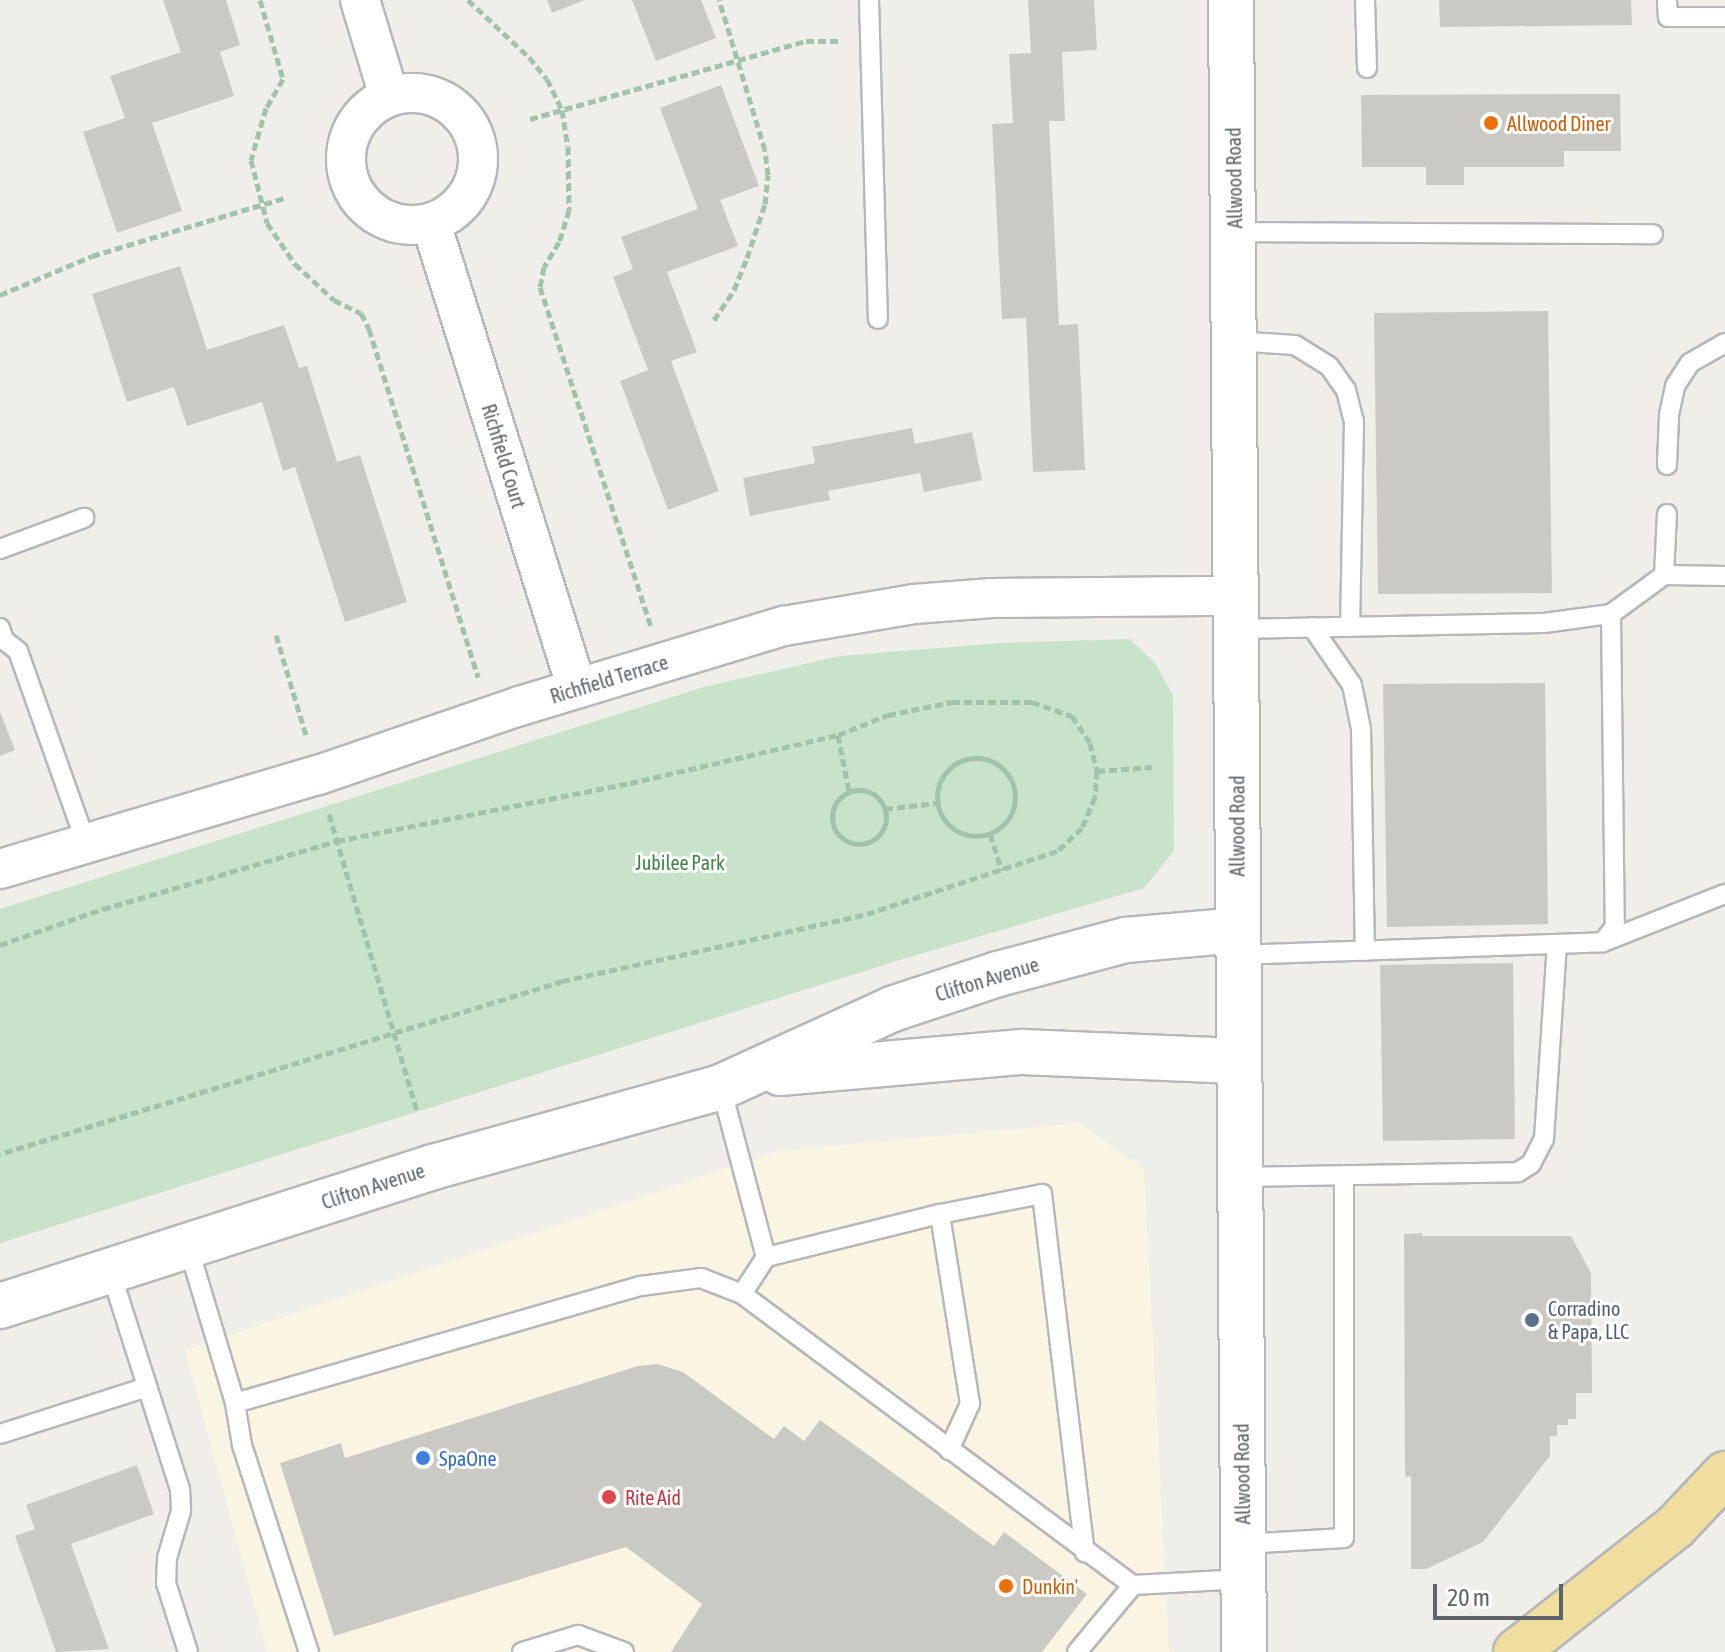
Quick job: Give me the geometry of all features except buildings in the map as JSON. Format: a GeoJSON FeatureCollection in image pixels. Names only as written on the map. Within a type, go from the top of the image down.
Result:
{"type":"FeatureCollection","features":[{"type":"Feature","properties":{"kind":"highway"},"geometry":{"type":"LineString","coordinates":[[1516,1652],[1675,1527],[1725,1474]]}},
{"type":"Feature","properties":{"kind":"main road","name":"Allwood Road"},"geometry":{"type":"LineString","coordinates":[[1231,0],[1244,1652]]}},
{"type":"Feature","properties":{"kind":"main road","name":"Clifton Avenue"},"geometry":{"type":"LineString","coordinates":[[0,1306],[433,1167],[736,1081],[892,1009],[998,974],[1126,940],[1237,942]]}},
{"type":"Feature","properties":{"kind":"main road","name":"Clifton Avenue"},"geometry":{"type":"LineString","coordinates":[[736,1081],[1022,1052],[1238,1061]]}},
{"type":"Feature","properties":{"kind":"street"},"geometry":{"type":"LineString","coordinates":[[360,0],[389,96]]}},
{"type":"Feature","properties":{"kind":"street"},"geometry":{"type":"LineString","coordinates":[[411,92],[432,96],[458,113],[475,139],[479,160],[470,190],[450,214],[431,223],[409,226],[386,221],[367,209],[353,191],[346,169],[346,146],[354,125],[369,108],[389,96],[411,92]]}},
{"type":"Feature","properties":{"kind":"street","name":"Richfield Court"},"geometry":{"type":"LineString","coordinates":[[431,223],[577,689]]}},
{"type":"Feature","properties":{"kind":"street","name":"Richfield Terrace"},"geometry":{"type":"LineString","coordinates":[[0,869],[318,775],[577,689],[784,626],[914,604],[992,598],[1236,612]]}},
{"type":"Feature","properties":{"kind":"lane"},"geometry":{"type":"LineString","coordinates":[[869,0],[878,319]]}},
{"type":"Feature","properties":{"kind":"lane"},"geometry":{"type":"LineString","coordinates":[[1365,0],[1367,68]]}},
{"type":"Feature","properties":{"kind":"lane"},"geometry":{"type":"LineString","coordinates":[[1667,0],[1668,17],[1725,17]]}},
{"type":"Feature","properties":{"kind":"lane"},"geometry":{"type":"LineString","coordinates":[[1235,232],[1653,234]]}},
{"type":"Feature","properties":{"kind":"lane"},"geometry":{"type":"LineString","coordinates":[[1234,341],[1295,345],[1329,366],[1346,390],[1354,421],[1350,627]]}},
{"type":"Feature","properties":{"kind":"lane"},"geometry":{"type":"LineString","coordinates":[[1667,465],[1669,415],[1675,386],[1690,363],[1725,343]]}},
{"type":"Feature","properties":{"kind":"lane"},"geometry":{"type":"LineString","coordinates":[[1664,575],[1667,514]]}},
{"type":"Feature","properties":{"kind":"lane"},"geometry":{"type":"LineString","coordinates":[[0,549],[84,518]]}},
{"type":"Feature","properties":{"kind":"lane"},"geometry":{"type":"LineString","coordinates":[[1236,612],[1312,627],[1544,623],[1611,614],[1664,575],[1725,576]]}},
{"type":"Feature","properties":{"kind":"lane"},"geometry":{"type":"LineString","coordinates":[[1603,942],[1615,927],[1611,614]]}},
{"type":"Feature","properties":{"kind":"lane"},"geometry":{"type":"LineString","coordinates":[[1312,627],[1352,685],[1361,729],[1365,951]]}},
{"type":"Feature","properties":{"kind":"lane"},"geometry":{"type":"LineString","coordinates":[[0,628],[4,640],[18,651],[86,843]]}},
{"type":"Feature","properties":{"kind":"lane"},"geometry":{"type":"LineString","coordinates":[[1237,942],[1365,951],[1603,942],[1725,894]]}},
{"type":"Feature","properties":{"kind":"lane"},"geometry":{"type":"LineString","coordinates":[[1239,1177],[1518,1172],[1531,1164],[1544,1139],[1557,944]]}},
{"type":"Feature","properties":{"kind":"lane"},"geometry":{"type":"LineString","coordinates":[[736,1081],[766,1257],[742,1294]]}},
{"type":"Feature","properties":{"kind":"lane"},"geometry":{"type":"LineString","coordinates":[[1077,1652],[1133,1585],[1344,1538],[1344,1175]]}},
{"type":"Feature","properties":{"kind":"lane"},"geometry":{"type":"LineString","coordinates":[[766,1257],[940,1214],[1042,1194],[1085,1552]]}},
{"type":"Feature","properties":{"kind":"lane"},"geometry":{"type":"LineString","coordinates":[[940,1214],[970,1404],[949,1450]]}},
{"type":"Feature","properties":{"kind":"lane"},"geometry":{"type":"LineString","coordinates":[[188,1246],[235,1403],[242,1445],[309,1652]]}},
{"type":"Feature","properties":{"kind":"lane"},"geometry":{"type":"LineString","coordinates":[[110,1270],[144,1388],[157,1411],[180,1490],[181,1511],[167,1558],[166,1583],[188,1652]]}},
{"type":"Feature","properties":{"kind":"lane"},"geometry":{"type":"LineString","coordinates":[[235,1403],[641,1286],[701,1278],[742,1294],[1133,1585]]}},
{"type":"Feature","properties":{"kind":"lane"},"geometry":{"type":"LineString","coordinates":[[0,1434],[144,1388]]}},
{"type":"Feature","properties":{"kind":"lane"},"geometry":{"type":"LineString","coordinates":[[522,1652],[578,1635],[624,1652]]}},
{"type":"Feature","properties":{"kind":"path"},"geometry":{"type":"LineString","coordinates":[[260,0],[283,79],[266,108],[251,160],[267,223],[295,264],[334,300],[361,313],[369,329],[490,717]]}},
{"type":"Feature","properties":{"kind":"path"},"geometry":{"type":"LineString","coordinates":[[468,0],[529,57],[547,79],[562,110],[568,147],[569,210],[559,242],[544,267],[540,287],[663,663]]}},
{"type":"Feature","properties":{"kind":"path"},"geometry":{"type":"LineString","coordinates":[[714,320],[734,290],[747,258],[765,204],[768,175],[765,150],[719,0]]}},
{"type":"Feature","properties":{"kind":"path"},"geometry":{"type":"LineString","coordinates":[[530,119],[806,41],[870,40]]}},
{"type":"Feature","properties":{"kind":"path"},"geometry":{"type":"LineString","coordinates":[[0,295],[92,256],[287,197]]}},
{"type":"Feature","properties":{"kind":"path"},"geometry":{"type":"LineString","coordinates":[[276,635],[417,1112]]}},
{"type":"Feature","properties":{"kind":"path"},"geometry":{"type":"LineString","coordinates":[[0,945],[103,909],[337,841],[630,783],[838,735],[888,715],[952,702],[1032,702],[1072,716],[1090,743],[1097,771],[1095,797],[1082,828],[1057,851],[863,915],[563,981],[0,1154]]}},
{"type":"Feature","properties":{"kind":"path"},"geometry":{"type":"LineString","coordinates":[[838,735],[849,791]]}},
{"type":"Feature","properties":{"kind":"path"},"geometry":{"type":"LineString","coordinates":[[980,758],[993,762],[1011,780],[1015,805],[1001,827],[990,834],[965,835],[953,830],[944,820],[937,803],[938,783],[955,763],[980,758]]}},
{"type":"Feature","properties":{"kind":"path"},"geometry":{"type":"LineString","coordinates":[[1097,771],[1152,767]]}},
{"type":"Feature","properties":{"kind":"path"},"geometry":{"type":"LineString","coordinates":[[849,791],[875,794],[885,809],[886,818],[880,835],[865,844],[847,841],[835,829],[832,811],[849,791]]}},
{"type":"Feature","properties":{"kind":"path"},"geometry":{"type":"LineString","coordinates":[[885,809],[937,803]]}},
{"type":"Feature","properties":{"kind":"path"},"geometry":{"type":"LineString","coordinates":[[990,834],[1002,870]]}},
{"type":"Feature","properties":{"kind":"shaded area"},"geometry":{"type":"Polygon","coordinates":[[[1080,1123],[1144,1169],[1169,1652],[267,1652],[185,1350],[778,1151],[1080,1123]]]}},
{"type":"Feature","properties":{"kind":"green space","name":"Jubilee Park"},"geometry":{"type":"Polygon","coordinates":[[[1130,639],[1155,663],[1173,695],[1174,851],[1144,888],[893,962],[0,1243],[0,909],[704,687],[840,656],[1001,643],[1130,639]]]}},
{"type":"Feature","properties":{"kind":"place","name":"Allwood Diner"},"geometry":{"type":"Point","coordinates":[1491,123]}},
{"type":"Feature","properties":{"kind":"place","name":"Corradino & Papa, LLC"},"geometry":{"type":"Point","coordinates":[1532,1320]}},
{"type":"Feature","properties":{"kind":"place","name":"SpaOne"},"geometry":{"type":"Point","coordinates":[423,1458]}},
{"type":"Feature","properties":{"kind":"place","name":"Rite Aid"},"geometry":{"type":"Point","coordinates":[609,1497]}},
{"type":"Feature","properties":{"kind":"place","name":"Dunkin'"},"geometry":{"type":"Point","coordinates":[1006,1586]}}]}
